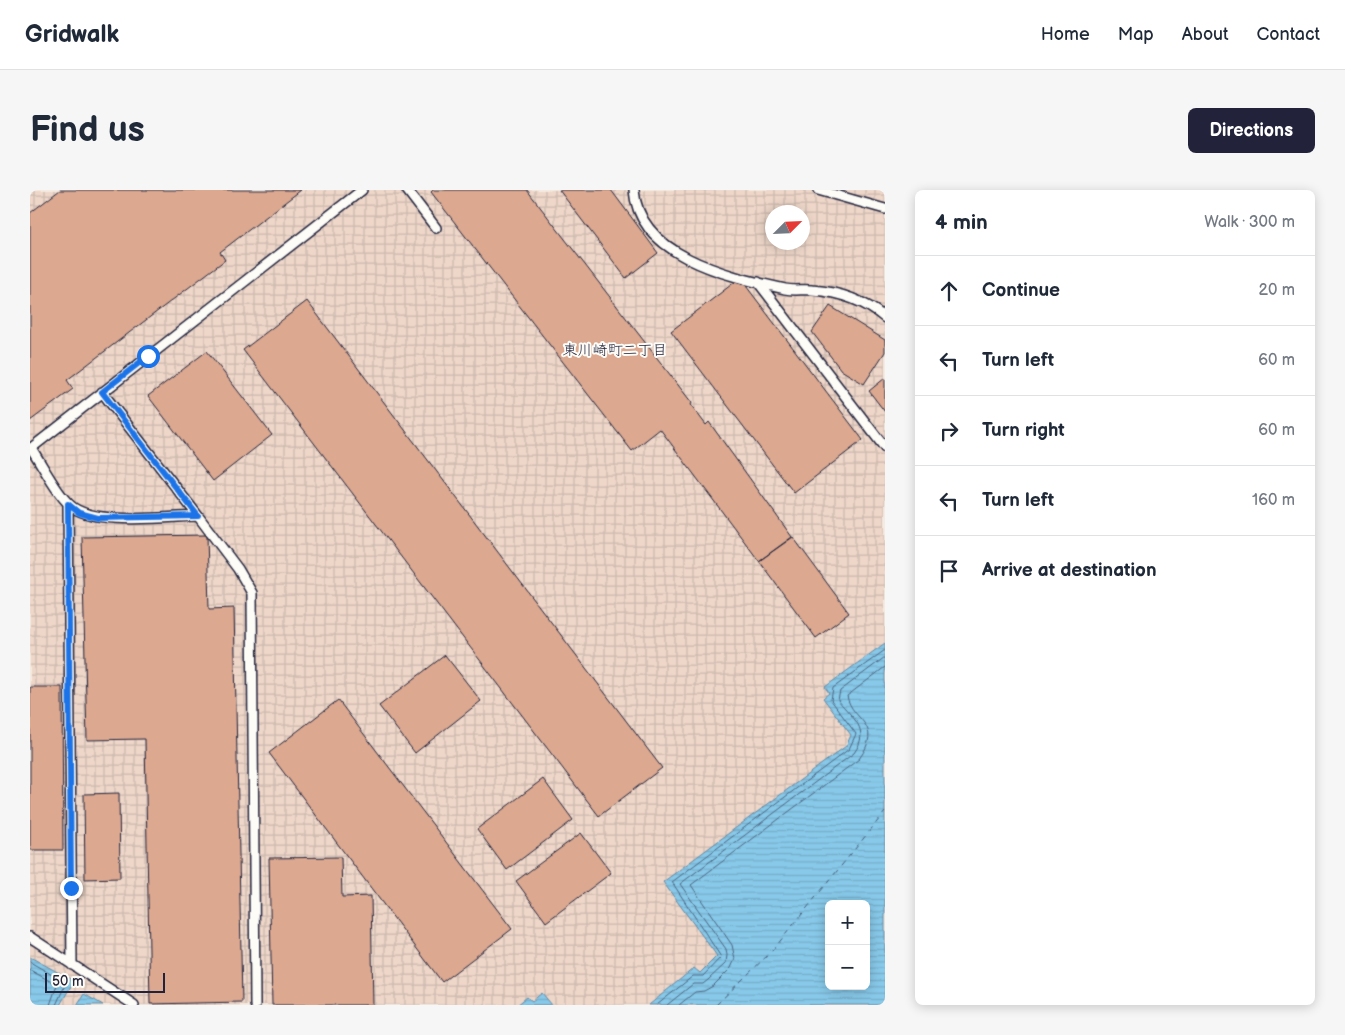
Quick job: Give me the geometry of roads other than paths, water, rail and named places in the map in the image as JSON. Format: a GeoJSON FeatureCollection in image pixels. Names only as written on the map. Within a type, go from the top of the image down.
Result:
{"type":"FeatureCollection","features":[{"type":"Feature","properties":{"kind":"lane"},"geometry":{"type":"LineString","coordinates":[[198,516],[98,518],[79,513],[68,504],[31,448],[362,190]]}},
{"type":"Feature","properties":{"kind":"lane"},"geometry":{"type":"LineString","coordinates":[[407,190],[436,228]]}},
{"type":"Feature","properties":{"kind":"lane"},"geometry":{"type":"LineString","coordinates":[[634,190],[635,200],[645,222],[658,237],[677,253],[705,268],[788,290],[834,292],[859,300],[885,318]]}},
{"type":"Feature","properties":{"kind":"lane"},"geometry":{"type":"LineString","coordinates":[[818,190],[885,209]]}},
{"type":"Feature","properties":{"kind":"lane"},"geometry":{"type":"LineString","coordinates":[[758,282],[885,448]]}},
{"type":"Feature","properties":{"kind":"lane"},"geometry":{"type":"LineString","coordinates":[[102,392],[198,516],[238,570],[252,593],[255,1005]]}},
{"type":"Feature","properties":{"kind":"lane"},"geometry":{"type":"LineString","coordinates":[[68,504],[72,966]]}},
{"type":"Feature","properties":{"kind":"lane"},"geometry":{"type":"LineString","coordinates":[[30,937],[134,1005]]}},
{"type":"Feature","properties":{"kind":"water"},"geometry":{"type":"Polygon","coordinates":[[[885,643],[885,1005],[649,1005],[694,968],[700,973],[717,956],[663,882],[846,746],[851,735],[823,698],[829,693],[825,687],[885,643]]]}},
{"type":"Feature","properties":{"kind":"water"},"geometry":{"type":"Polygon","coordinates":[[[30,957],[74,981],[60,1005],[30,1005],[30,957]]]}},
{"type":"Feature","properties":{"kind":"water"},"geometry":{"type":"Polygon","coordinates":[[[542,993],[552,1005],[517,1005],[527,997],[532,1001],[542,993]]]}},
{"type":"Feature","properties":{"kind":"water"},"geometry":{"type":"Polygon","coordinates":[[[84,994],[103,1005],[77,1005],[84,994]]]}},
{"type":"Feature","properties":{"kind":"district","name":"東川崎町二丁目"},"geometry":{"type":"Point","coordinates":[615,350]}}]}
